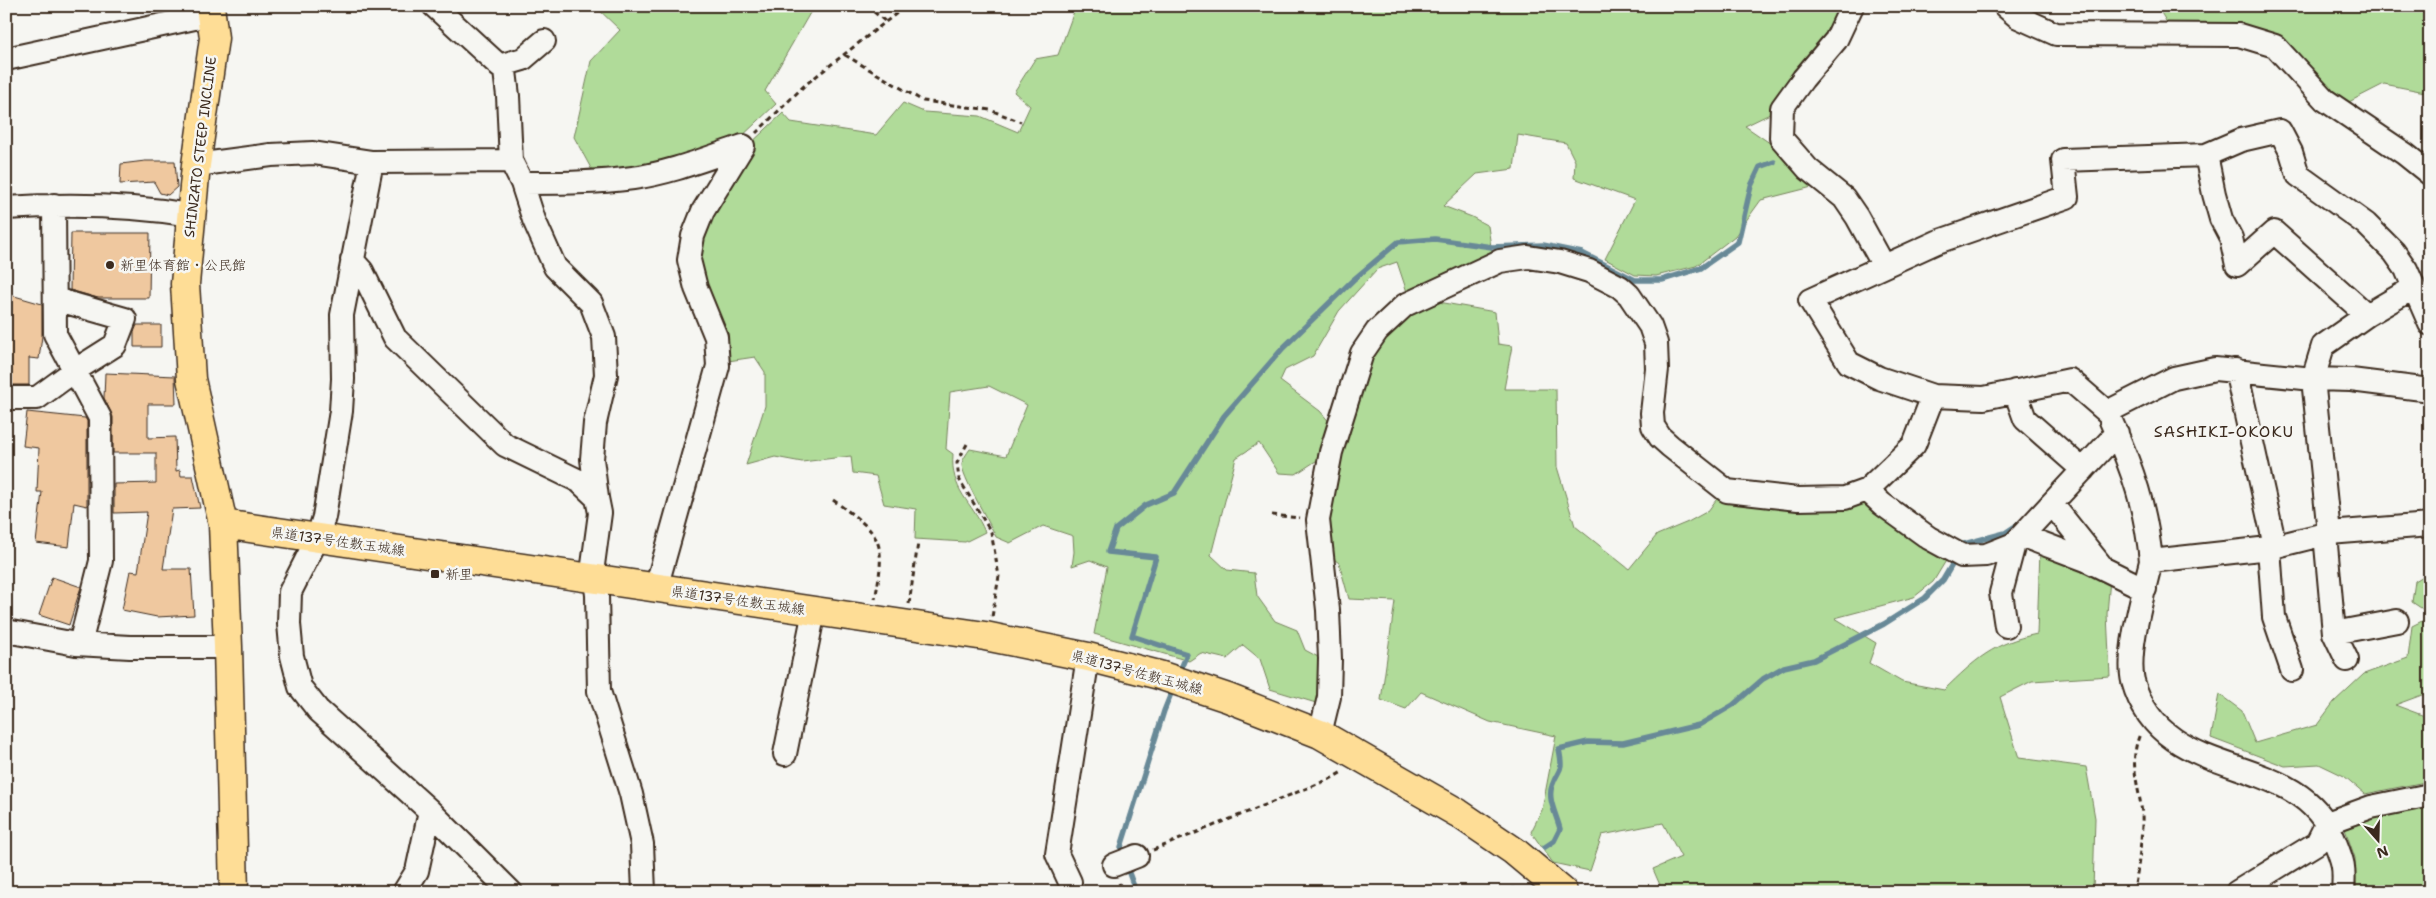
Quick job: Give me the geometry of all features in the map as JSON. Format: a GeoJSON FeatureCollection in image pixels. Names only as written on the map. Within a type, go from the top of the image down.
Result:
{"type":"FeatureCollection","features":[{"type":"Feature","properties":{"kind":"main road","name":"SHINZATO STEEP INCLINE"},"geometry":{"type":"LineString","coordinates":[[212,11],[214,38],[190,215],[185,284],[188,355],[196,410],[222,524]]}},
{"type":"Feature","properties":{"kind":"main road","name":"県道137号佐敷玉城線"},"geometry":{"type":"LineString","coordinates":[[222,524],[988,637],[1088,657],[1176,681],[1320,734],[1458,812],[1514,851],[1563,892]]}},
{"type":"Feature","properties":{"kind":"main road"},"geometry":{"type":"LineString","coordinates":[[222,524],[228,647],[234,892]]}},
{"type":"Feature","properties":{"kind":"street"},"geometry":{"type":"LineString","coordinates":[[434,6],[505,71],[511,160],[522,183],[534,220],[555,267],[591,303],[604,337],[606,375],[595,423],[592,460],[600,513],[593,558],[593,578],[597,595],[599,691],[631,794],[642,844],[644,892]]}},
{"type":"Feature","properties":{"kind":"street"},"geometry":{"type":"LineString","coordinates":[[1852,6],[1836,40],[1803,79],[1782,108],[1781,138],[1808,168],[1844,198],[1857,217],[1884,266]]}},
{"type":"Feature","properties":{"kind":"street"},"geometry":{"type":"LineString","coordinates":[[2006,6],[2018,17],[2056,34],[2238,35],[2275,46],[2325,100],[2430,174]]}},
{"type":"Feature","properties":{"kind":"street"},"geometry":{"type":"LineString","coordinates":[[6,59],[199,17],[212,11]]}},
{"type":"Feature","properties":{"kind":"street"},"geometry":{"type":"LineString","coordinates":[[500,66],[523,59],[544,41]]}},
{"type":"Feature","properties":{"kind":"street"},"geometry":{"type":"LineString","coordinates":[[2343,892],[2345,866],[2327,823],[2315,806],[2294,790],[2183,747],[2165,734],[2148,715],[2133,680],[2133,646],[2151,561],[2147,522],[2142,499],[2107,412],[2070,380],[1984,398],[1933,396],[1878,378],[1849,362],[1810,300],[1937,242],[2067,197],[2063,160],[2206,155],[2241,140],[2280,131],[2291,152],[2298,175],[2366,224],[2394,252],[2406,269],[2430,324]]}},
{"type":"Feature","properties":{"kind":"street"},"geometry":{"type":"LineString","coordinates":[[522,183],[584,183],[634,178],[680,168],[743,146]]}},
{"type":"Feature","properties":{"kind":"street"},"geometry":{"type":"LineString","coordinates":[[656,588],[718,366],[716,336],[696,288],[689,260],[693,236],[703,211],[743,146]]}},
{"type":"Feature","properties":{"kind":"street"},"geometry":{"type":"LineString","coordinates":[[196,165],[271,155],[312,153],[372,162],[511,160]]}},
{"type":"Feature","properties":{"kind":"street"},"geometry":{"type":"LineString","coordinates":[[2206,155],[2214,194],[2222,219],[2231,238],[2237,265],[2274,232],[2368,315]]}},
{"type":"Feature","properties":{"kind":"street"},"geometry":{"type":"LineString","coordinates":[[372,162],[342,315],[343,379],[341,411],[324,517],[317,539],[290,592],[289,624],[292,656],[300,687],[318,710],[430,812],[511,892]]}},
{"type":"Feature","properties":{"kind":"street"},"geometry":{"type":"LineString","coordinates":[[6,208],[54,205],[115,206],[190,215]]}},
{"type":"Feature","properties":{"kind":"street"},"geometry":{"type":"LineString","coordinates":[[54,205],[55,334],[100,418],[101,561],[80,644]]}},
{"type":"Feature","properties":{"kind":"street"},"geometry":{"type":"LineString","coordinates":[[1320,734],[1329,697],[1330,659],[1328,610],[1318,520],[1331,452],[1362,353],[1378,330],[1405,306],[1500,261],[1528,257],[1560,262],[1589,271],[1620,287],[1629,295],[1650,326],[1656,343],[1657,369],[1652,413],[1653,426],[1660,438],[1727,491],[1798,500],[1845,498],[1867,490],[1914,445],[1933,396]]}},
{"type":"Feature","properties":{"kind":"street"},"geometry":{"type":"LineString","coordinates":[[352,260],[362,270],[396,338],[505,445],[579,481],[597,498]]}},
{"type":"Feature","properties":{"kind":"street"},"geometry":{"type":"LineString","coordinates":[[2348,660],[2334,633],[2314,379],[2323,346],[2368,315],[2413,288]]}},
{"type":"Feature","properties":{"kind":"street"},"geometry":{"type":"LineString","coordinates":[[6,398],[37,398],[74,371],[115,345],[125,319],[54,299]]}},
{"type":"Feature","properties":{"kind":"street"},"geometry":{"type":"LineString","coordinates":[[2107,412],[2174,378],[2215,369],[2314,379],[2351,380],[2430,390]]}},
{"type":"Feature","properties":{"kind":"street"},"geometry":{"type":"LineString","coordinates":[[2236,370],[2272,547],[2274,617],[2292,670]]}},
{"type":"Feature","properties":{"kind":"street"},"geometry":{"type":"LineString","coordinates":[[2015,391],[2025,419],[2077,465]]}},
{"type":"Feature","properties":{"kind":"street"},"geometry":{"type":"LineString","coordinates":[[1867,490],[1890,510],[1955,552],[1986,555],[2019,540],[2052,504],[2077,465],[2117,433]]}},
{"type":"Feature","properties":{"kind":"street"},"geometry":{"type":"LineString","coordinates":[[2052,504],[2103,568]]}},
{"type":"Feature","properties":{"kind":"street"},"geometry":{"type":"LineString","coordinates":[[2151,561],[2272,547],[2327,533],[2430,524]]}},
{"type":"Feature","properties":{"kind":"street"},"geometry":{"type":"LineString","coordinates":[[2019,540],[2103,568],[2145,589]]}},
{"type":"Feature","properties":{"kind":"street"},"geometry":{"type":"LineString","coordinates":[[2006,626],[2001,593],[2019,540]]}},
{"type":"Feature","properties":{"kind":"street"},"geometry":{"type":"LineString","coordinates":[[785,754],[814,611]]}},
{"type":"Feature","properties":{"kind":"street"},"geometry":{"type":"LineString","coordinates":[[2334,633],[2397,621]]}},
{"type":"Feature","properties":{"kind":"street"},"geometry":{"type":"LineString","coordinates":[[6,631],[80,644],[228,647]]}},
{"type":"Feature","properties":{"kind":"street"},"geometry":{"type":"LineString","coordinates":[[1070,882],[1057,854],[1088,657]]}},
{"type":"Feature","properties":{"kind":"street"},"geometry":{"type":"LineString","coordinates":[[2237,892],[2318,843],[2327,823],[2371,807],[2430,795]]}},
{"type":"Feature","properties":{"kind":"street"},"geometry":{"type":"LineString","coordinates":[[404,892],[417,871],[430,812]]}},
{"type":"Feature","properties":{"kind":"street"},"geometry":{"type":"LineString","coordinates":[[1114,865],[1136,856]]}},
{"type":"Feature","properties":{"kind":"path"},"geometry":{"type":"LineString","coordinates":[[867,6],[886,22]]}},
{"type":"Feature","properties":{"kind":"path"},"geometry":{"type":"LineString","coordinates":[[743,146],[805,85],[906,6]]}},
{"type":"Feature","properties":{"kind":"path"},"geometry":{"type":"LineString","coordinates":[[845,54],[923,101],[990,110],[1022,122]]}},
{"type":"Feature","properties":{"kind":"path"},"geometry":{"type":"LineString","coordinates":[[967,444],[957,463],[959,479],[991,532],[999,576],[988,637]]}},
{"type":"Feature","properties":{"kind":"path"},"geometry":{"type":"LineString","coordinates":[[833,500],[867,524],[878,543],[882,563],[872,620]]}},
{"type":"Feature","properties":{"kind":"path"},"geometry":{"type":"LineString","coordinates":[[1272,515],[1318,520]]}},
{"type":"Feature","properties":{"kind":"path"},"geometry":{"type":"LineString","coordinates":[[905,625],[918,543]]}},
{"type":"Feature","properties":{"kind":"path"},"geometry":{"type":"LineString","coordinates":[[2133,892],[2142,816],[2136,784],[2134,751],[2148,715]]}},
{"type":"Feature","properties":{"kind":"path"},"geometry":{"type":"LineString","coordinates":[[1136,856],[1330,779],[1348,767],[1354,754]]}},
{"type":"Feature","properties":{"kind":"green space"},"geometry":{"type":"Polygon","coordinates":[[[595,6],[814,6],[765,91],[776,104],[738,140],[670,165],[593,172],[574,137],[591,61],[620,30],[595,6]]]}},
{"type":"Feature","properties":{"kind":"green space"},"geometry":{"type":"Polygon","coordinates":[[[1076,6],[1843,6],[1822,45],[1770,114],[1745,126],[1777,148],[1820,185],[1761,200],[1735,236],[1696,266],[1656,276],[1635,275],[1605,259],[1635,200],[1574,178],[1575,161],[1566,143],[1518,135],[1514,169],[1477,174],[1443,206],[1472,217],[1488,226],[1492,254],[1408,295],[1397,262],[1377,269],[1339,311],[1313,356],[1285,370],[1280,381],[1320,411],[1331,424],[1322,457],[1296,474],[1279,473],[1259,443],[1236,458],[1211,555],[1227,570],[1254,573],[1257,596],[1275,621],[1297,630],[1305,650],[1320,658],[1321,694],[1316,703],[1270,689],[1260,659],[1243,645],[1227,659],[1201,653],[1189,661],[1094,634],[1107,567],[1090,560],[1072,566],[1074,552],[1073,536],[1043,526],[1010,543],[996,537],[966,477],[962,463],[970,449],[1006,456],[1027,405],[989,386],[950,392],[946,449],[953,454],[953,467],[958,487],[985,532],[965,542],[915,539],[916,509],[884,504],[876,476],[853,473],[851,456],[802,462],[775,457],[746,465],[765,406],[765,372],[755,357],[728,361],[695,264],[700,232],[747,147],[783,113],[791,122],[876,135],[903,103],[924,112],[980,116],[1018,132],[1030,106],[1014,92],[1035,59],[1058,55],[1076,6]]]}},
{"type":"Feature","properties":{"kind":"green space"},"geometry":{"type":"Polygon","coordinates":[[[2157,6],[2430,6],[2430,93],[2384,84],[2341,106],[2279,41],[2169,26],[2157,6]]]}},
{"type":"Feature","properties":{"kind":"green space"},"geometry":{"type":"Polygon","coordinates":[[[1433,301],[1495,312],[1498,344],[1512,346],[1504,389],[1556,389],[1557,467],[1575,526],[1629,569],[1657,535],[1708,511],[1719,496],[1868,501],[1947,559],[1933,582],[1914,597],[1835,618],[1876,643],[1869,663],[1902,682],[1944,690],[1966,669],[1986,654],[2008,642],[2037,634],[2040,550],[2110,579],[2107,614],[2110,676],[2032,681],[2000,697],[2019,758],[2086,767],[2095,818],[2093,892],[1663,892],[1653,869],[1681,857],[1663,823],[1602,835],[1590,871],[1553,863],[1531,832],[1542,810],[1556,736],[1490,722],[1421,692],[1406,709],[1381,700],[1395,601],[1349,599],[1339,563],[1330,556],[1327,518],[1338,449],[1371,357],[1386,333],[1410,309],[1433,301]]]}},
{"type":"Feature","properties":{"kind":"green space"},"geometry":{"type":"Polygon","coordinates":[[[2430,572],[2430,614],[2412,602],[2415,581],[2430,572]]]}},
{"type":"Feature","properties":{"kind":"green space"},"geometry":{"type":"Polygon","coordinates":[[[2430,617],[2430,692],[2395,705],[2430,718],[2430,781],[2365,794],[2344,776],[2319,764],[2285,766],[2211,738],[2219,694],[2242,711],[2255,743],[2317,725],[2334,702],[2364,674],[2408,658],[2412,626],[2430,617]]]}},
{"type":"Feature","properties":{"kind":"green space"},"geometry":{"type":"Polygon","coordinates":[[[2430,803],[2430,892],[2356,892],[2355,858],[2345,829],[2373,814],[2430,803]]]}},
{"type":"Feature","properties":{"kind":"building"},"geometry":{"type":"Polygon","coordinates":[[[145,161],[175,161],[177,187],[168,195],[160,193],[154,182],[120,184],[121,164],[145,161]]]}},
{"type":"Feature","properties":{"kind":"building","name":"新里体育館・公民館"},"geometry":{"type":"Polygon","coordinates":[[[71,233],[150,233],[149,298],[98,298],[70,290],[71,233]]]}},
{"type":"Feature","properties":{"kind":"building"},"geometry":{"type":"Polygon","coordinates":[[[11,295],[42,304],[42,336],[39,359],[29,358],[29,385],[6,385],[6,316],[11,295]]]}},
{"type":"Feature","properties":{"kind":"building"},"geometry":{"type":"Polygon","coordinates":[[[137,325],[161,325],[161,347],[134,347],[134,332],[137,325]]]}},
{"type":"Feature","properties":{"kind":"building"},"geometry":{"type":"Polygon","coordinates":[[[105,373],[175,376],[176,404],[148,404],[148,438],[175,437],[176,471],[180,470],[181,476],[193,476],[200,508],[172,509],[163,569],[191,569],[194,615],[157,617],[122,610],[130,571],[138,572],[147,512],[114,513],[114,484],[156,483],[156,453],[113,453],[113,417],[104,398],[105,373]]]}},
{"type":"Feature","properties":{"kind":"building"},"geometry":{"type":"Polygon","coordinates":[[[27,412],[85,418],[87,421],[87,506],[74,503],[69,547],[36,543],[42,492],[37,492],[39,448],[23,446],[27,412]]]}},
{"type":"Feature","properties":{"kind":"building"},"geometry":{"type":"Polygon","coordinates":[[[52,577],[81,587],[69,625],[39,615],[52,577]]]}},
{"type":"Feature","properties":{"kind":"waterway"},"geometry":{"type":"LineString","coordinates":[[1179,673],[1187,654],[1132,636],[1156,557],[1108,552],[1116,529],[1146,505],[1174,493],[1224,416],[1283,348],[1353,280],[1398,242],[1435,239],[1492,247],[1543,245],[1582,253],[1635,280],[1662,280],[1701,268],[1738,242],[1751,186],[1760,167],[1774,162]]}},
{"type":"Feature","properties":{"kind":"waterway"},"geometry":{"type":"LineString","coordinates":[[1960,550],[1964,544],[2005,533],[2020,523]]}},
{"type":"Feature","properties":{"kind":"waterway"},"geometry":{"type":"LineString","coordinates":[[1545,847],[1554,841],[1560,829],[1551,796],[1552,786],[1561,766],[1559,749],[1588,742],[1623,743],[1699,725],[1733,705],[1763,679],[1784,667],[1814,660],[1884,624],[1925,598],[1943,580],[1956,558]]}},
{"type":"Feature","properties":{"kind":"waterway"},"geometry":{"type":"LineString","coordinates":[[1124,856],[1121,847],[1164,711],[1174,686]]}},
{"type":"Feature","properties":{"kind":"waterway"},"geometry":{"type":"LineString","coordinates":[[1126,865],[1136,892]]}},
{"type":"Feature","properties":{"kind":"waterway"},"geometry":{"type":"LineString","coordinates":[[1510,892],[1514,890]]}},
{"type":"Feature","properties":{"kind":"place","name":"新里体育館・公民館"},"geometry":{"type":"Point","coordinates":[110,265]}},
{"type":"Feature","properties":{"kind":"place","name":"新里"},"geometry":{"type":"Point","coordinates":[435,574]}},
{"type":"Feature","properties":{"kind":"district","name":"SASHIKI-OKOKU"},"geometry":{"type":"Point","coordinates":[2224,431]}}]}
